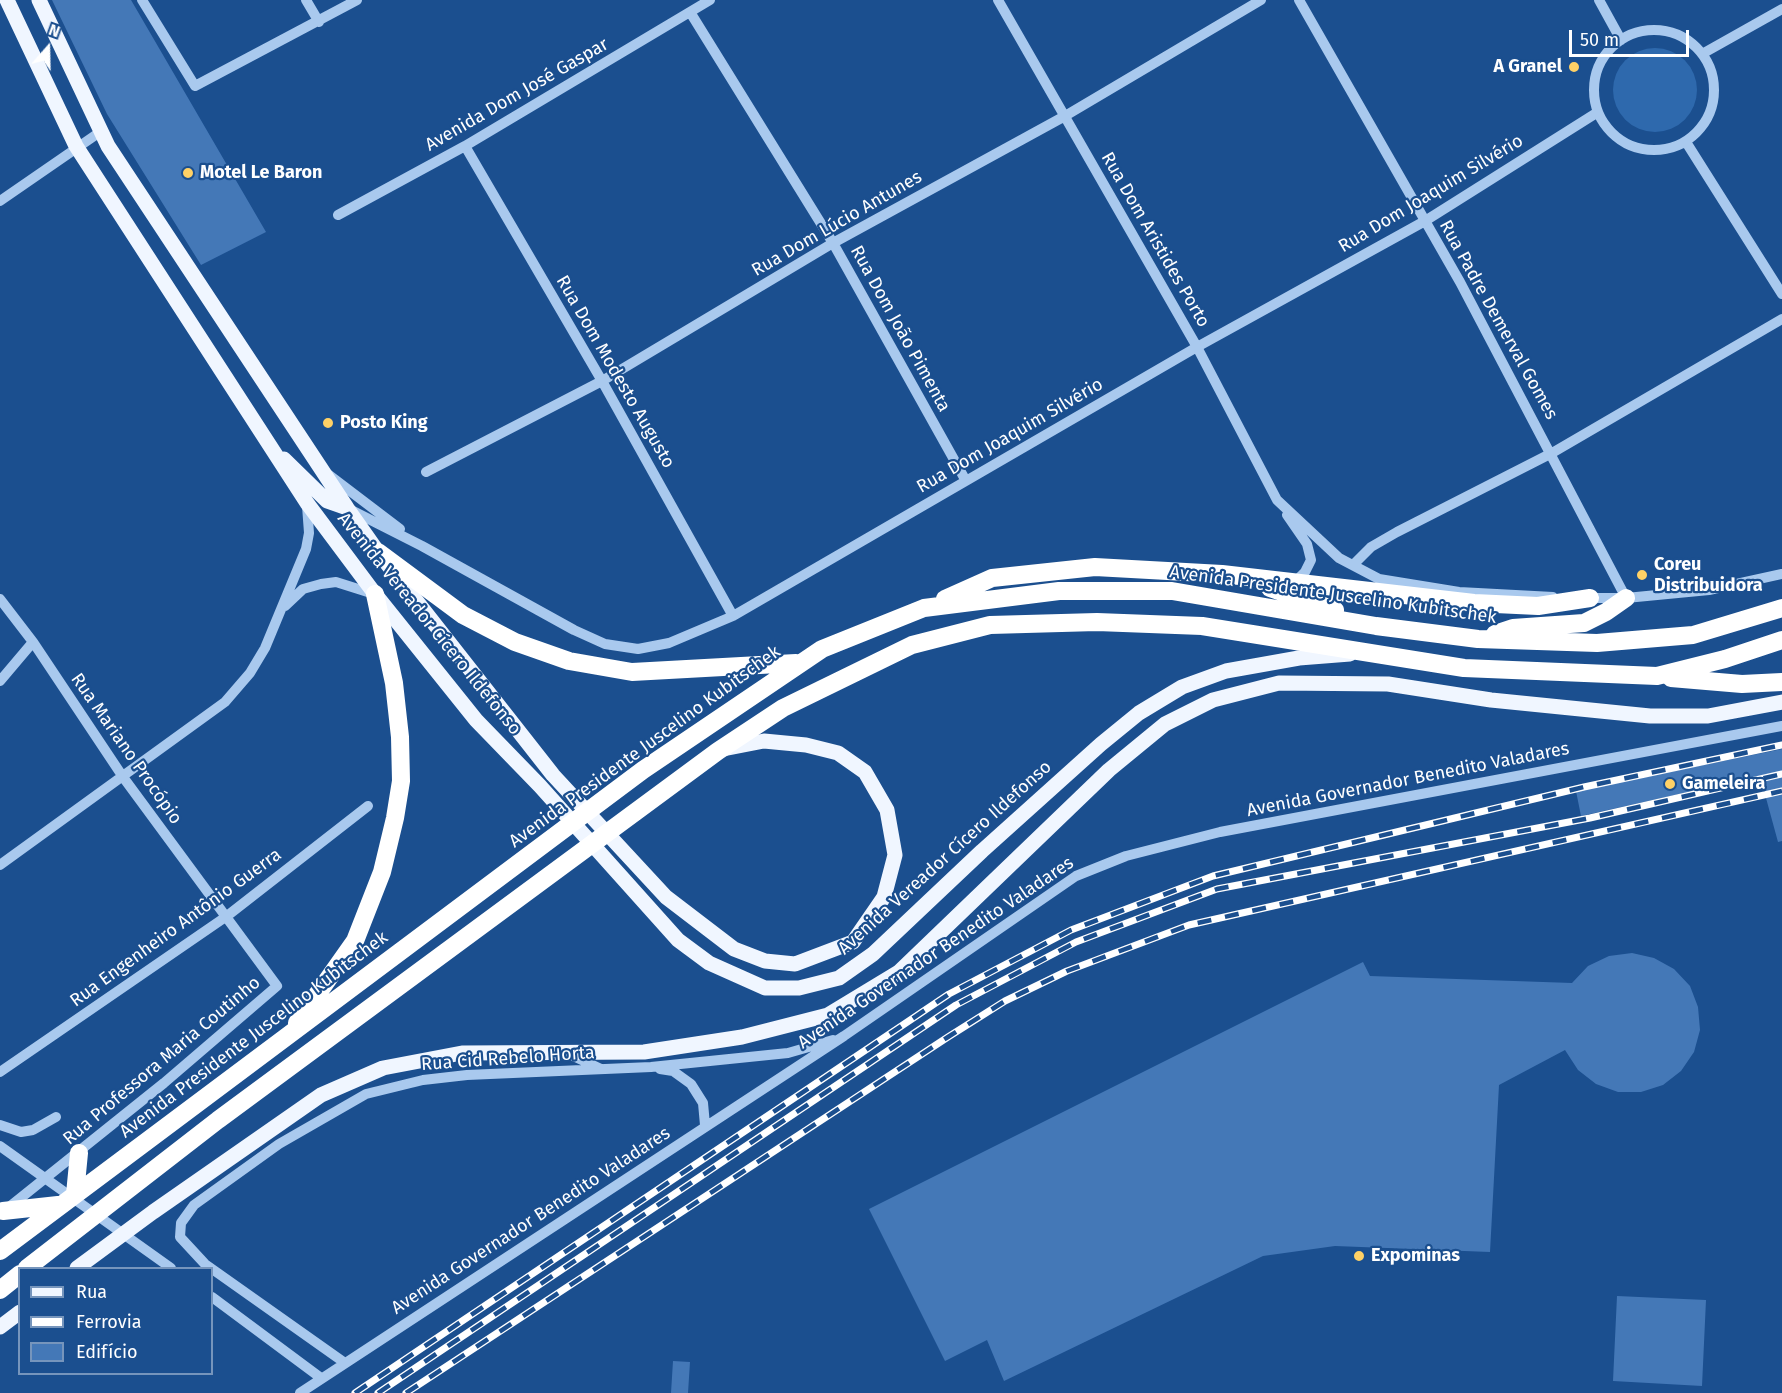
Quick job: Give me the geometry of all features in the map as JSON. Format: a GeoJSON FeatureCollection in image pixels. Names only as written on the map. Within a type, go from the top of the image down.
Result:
{"type":"FeatureCollection","features":[{"type":"Feature","properties":{"kind":"highway"},"geometry":{"type":"LineString","coordinates":[[378,552],[463,615],[515,642],[569,661],[632,672],[798,663]]}},
{"type":"Feature","properties":{"kind":"highway"},"geometry":{"type":"LineString","coordinates":[[924,608],[992,578],[1095,567],[1222,574],[1485,604],[1539,606],[1590,598]]}},
{"type":"Feature","properties":{"kind":"highway"},"geometry":{"type":"LineString","coordinates":[[1222,574],[1286,592],[1376,626]]}},
{"type":"Feature","properties":{"kind":"highway","name":"Avenida Presidente Juscelino Kubitschek"},"geometry":{"type":"LineString","coordinates":[[0,1251],[643,770],[798,663],[822,649],[924,608],[1059,591],[1172,591],[1376,626],[1478,639],[1597,643],[1693,635],[1782,608]]}},
{"type":"Feature","properties":{"kind":"highway"},"geometry":{"type":"LineString","coordinates":[[286,1039],[355,941],[382,872],[395,818],[401,781],[400,737],[394,682],[375,594]]}},
{"type":"Feature","properties":{"kind":"highway"},"geometry":{"type":"LineString","coordinates":[[1478,639],[1513,628],[1584,622],[1606,612],[1626,598]]}},
{"type":"Feature","properties":{"kind":"highway"},"geometry":{"type":"LineString","coordinates":[[30,1267],[218,1120],[718,751],[783,708],[912,645],[990,625],[1097,622],[1202,626],[1464,668],[1657,676],[1742,684],[1782,682]]}},
{"type":"Feature","properties":{"kind":"highway"},"geometry":{"type":"LineString","coordinates":[[1657,676],[1725,659],[1782,640]]}},
{"type":"Feature","properties":{"kind":"highway"},"geometry":{"type":"LineString","coordinates":[[1,1213],[68,1199],[79,1153]]}},
{"type":"Feature","properties":{"kind":"highway"},"geometry":{"type":"LineString","coordinates":[[0,1290],[18,1276]]}},
{"type":"Feature","properties":{"kind":"main road","name":"Avenida Vereador Cícero Ildefonso"},"geometry":{"type":"LineString","coordinates":[[7,0],[76,146],[307,503],[375,594],[476,720],[540,786],[651,907],[678,940],[709,963],[765,988],[799,988],[839,978],[873,954],[1101,744],[1139,713],[1182,687],[1226,671],[1299,657],[1374,653]]}},
{"type":"Feature","properties":{"kind":"main road","name":"Avenida Vereador Cícero Ildefonso"},"geometry":{"type":"LineString","coordinates":[[39,0],[100,132],[321,469],[378,552],[553,775],[666,897],[734,949],[765,961],[795,964],[853,942],[884,897],[895,855],[888,810],[865,772],[838,753],[806,745],[764,741],[718,751]]}},
{"type":"Feature","properties":{"kind":"main road"},"geometry":{"type":"LineString","coordinates":[[276,454],[300,472],[327,501],[347,508]]}},
{"type":"Feature","properties":{"kind":"main road"},"geometry":{"type":"LineString","coordinates":[[80,1267],[321,1095],[383,1068],[462,1053],[644,1052],[742,1037],[828,1015],[899,972],[1108,770],[1165,724],[1213,700],[1279,683],[1388,684],[1491,700],[1650,716],[1708,716],[1782,702]]}},
{"type":"Feature","properties":{"kind":"main road"},"geometry":{"type":"LineString","coordinates":[[0,1327],[18,1314]]}},
{"type":"Feature","properties":{"kind":"street"},"geometry":{"type":"LineString","coordinates":[[142,0],[195,86],[357,0]]}},
{"type":"Feature","properties":{"kind":"street"},"geometry":{"type":"LineString","coordinates":[[306,0],[319,22]]}},
{"type":"Feature","properties":{"kind":"street","name":"Avenida Dom José Gaspar"},"geometry":{"type":"LineString","coordinates":[[338,215],[465,146],[710,0]]}},
{"type":"Feature","properties":{"kind":"street","name":"Rua Dom Aristides Porto"},"geometry":{"type":"LineString","coordinates":[[998,0],[1197,347],[1277,500],[1307,544],[1311,560],[1305,572],[1295,582]]}},
{"type":"Feature","properties":{"kind":"street","name":"Rua Dom Lúcio Antunes"},"geometry":{"type":"LineString","coordinates":[[426,472],[602,381],[833,243],[1065,116],[1261,0]]}},
{"type":"Feature","properties":{"kind":"street","name":"Rua Padre Demerval Gomes"},"geometry":{"type":"LineString","coordinates":[[1299,0],[1425,220],[1552,453],[1626,598]]}},
{"type":"Feature","properties":{"kind":"street"},"geometry":{"type":"LineString","coordinates":[[1599,0],[1621,40]]}},
{"type":"Feature","properties":{"kind":"street"},"geometry":{"type":"LineString","coordinates":[[1702,54],[1782,9]]}},
{"type":"Feature","properties":{"kind":"street","name":"Rua Dom João Pimenta"},"geometry":{"type":"LineString","coordinates":[[690,12],[833,243],[966,481]]}},
{"type":"Feature","properties":{"kind":"street"},"geometry":{"type":"LineString","coordinates":[[1655,30],[1673,33],[1689,41],[1702,54],[1711,71],[1715,91],[1711,111],[1701,129],[1686,142],[1670,149],[1652,150],[1635,147],[1612,133],[1598,112],[1594,92],[1597,72],[1606,54],[1621,40],[1637,33],[1655,30]]}},
{"type":"Feature","properties":{"kind":"street","name":"Rua Dom Joaquim Silvério"},"geometry":{"type":"LineString","coordinates":[[347,508],[422,546],[574,630],[605,644],[638,649],[669,643],[733,616],[1197,347],[1425,220],[1598,112]]}},
{"type":"Feature","properties":{"kind":"street"},"geometry":{"type":"LineString","coordinates":[[0,201],[76,146],[100,132]]}},
{"type":"Feature","properties":{"kind":"street"},"geometry":{"type":"LineString","coordinates":[[1686,142],[1782,294]]}},
{"type":"Feature","properties":{"kind":"street","name":"Rua Dom Modesto Augusto"},"geometry":{"type":"LineString","coordinates":[[465,146],[602,381],[733,616]]}},
{"type":"Feature","properties":{"kind":"street"},"geometry":{"type":"LineString","coordinates":[[1353,565],[1371,547],[1397,532],[1552,453],[1782,319]]}},
{"type":"Feature","properties":{"kind":"street","name":"Rua Dom Joaquim Silvério"},"geometry":{"type":"LineString","coordinates":[[321,469],[422,546]]}},
{"type":"Feature","properties":{"kind":"street","name":"Rua Dom Aristides Porto"},"geometry":{"type":"LineString","coordinates":[[1277,500],[1339,558],[1353,565]]}},
{"type":"Feature","properties":{"kind":"street"},"geometry":{"type":"LineString","coordinates":[[0,865],[225,702],[250,673],[283,608],[306,549],[309,532],[307,503]]}},
{"type":"Feature","properties":{"kind":"street","name":"Avenida Presidente Juscelino Kubitschek"},"geometry":{"type":"LineString","coordinates":[[1353,565],[1379,579],[1459,592],[1590,598],[1626,598],[1709,590],[1782,574]]}},
{"type":"Feature","properties":{"kind":"street"},"geometry":{"type":"LineString","coordinates":[[283,608],[303,589],[321,584],[336,582],[375,594]]}},
{"type":"Feature","properties":{"kind":"street","name":"Rua Mariano Procópio"},"geometry":{"type":"LineString","coordinates":[[0,599],[33,642],[123,777],[226,916]]}},
{"type":"Feature","properties":{"kind":"street"},"geometry":{"type":"LineString","coordinates":[[0,681],[33,642]]}},
{"type":"Feature","properties":{"kind":"street","name":"Avenida Governador Benedito Valadares"},"geometry":{"type":"LineString","coordinates":[[300,1393],[705,1125],[844,1036],[1076,876],[1126,856],[1220,832],[1782,726]]}},
{"type":"Feature","properties":{"kind":"street","name":"Rua Engenheiro Antônio Guerra"},"geometry":{"type":"LineString","coordinates":[[0,1072],[226,916],[368,806]]}},
{"type":"Feature","properties":{"kind":"street","name":"Rua Professora Maria Coutinho"},"geometry":{"type":"LineString","coordinates":[[1,1213],[165,1083],[277,986],[226,916]]}},
{"type":"Feature","properties":{"kind":"street","name":"Rua Cid Rebelo Horta"},"geometry":{"type":"LineString","coordinates":[[210,1267],[180,1237],[181,1223],[195,1205],[279,1144],[366,1094],[423,1080],[467,1075],[651,1067],[788,1053],[844,1036]]}},
{"type":"Feature","properties":{"kind":"street"},"geometry":{"type":"LineString","coordinates":[[563,1052],[603,1070]]}},
{"type":"Feature","properties":{"kind":"street","name":"Rua Cid Rebelo Horta"},"geometry":{"type":"LineString","coordinates":[[651,1067],[673,1071],[691,1084],[703,1103],[705,1125]]}},
{"type":"Feature","properties":{"kind":"street"},"geometry":{"type":"LineString","coordinates":[[0,1125],[21,1132],[33,1130],[56,1117]]}},
{"type":"Feature","properties":{"kind":"street"},"geometry":{"type":"LineString","coordinates":[[247,1167],[258,1139]]}},
{"type":"Feature","properties":{"kind":"street"},"geometry":{"type":"LineString","coordinates":[[0,1146],[168,1267]]}},
{"type":"Feature","properties":{"kind":"street","name":"Rua Cid Rebelo Horta"},"geometry":{"type":"LineString","coordinates":[[213,1269],[345,1363]]}},
{"type":"Feature","properties":{"kind":"street"},"geometry":{"type":"LineString","coordinates":[[213,1298],[321,1377]]}},
{"type":"Feature","properties":{"kind":"shaded area"},"geometry":{"type":"Polygon","coordinates":[[[1655,48],[1678,55],[1690,67],[1697,90],[1690,113],[1678,125],[1655,132],[1632,125],[1620,113],[1613,90],[1620,67],[1632,55],[1655,48]]]}},
{"type":"Feature","properties":{"kind":"building","name":"Motel Le Baron"},"geometry":{"type":"Polygon","coordinates":[[[52,0],[131,0],[266,232],[201,265],[107,114],[52,0]]]}},
{"type":"Feature","properties":{"kind":"building","name":"Gameleira"},"geometry":{"type":"Polygon","coordinates":[[[1782,749],[1782,841],[1778,842],[1760,776],[1581,816],[1576,791],[1782,749]]]}},
{"type":"Feature","properties":{"kind":"building"},"geometry":{"type":"Polygon","coordinates":[[[1632,953],[1654,958],[1674,969],[1690,986],[1698,1007],[1700,1030],[1694,1052],[1681,1071],[1663,1085],[1641,1092],[1618,1092],[1596,1084],[1578,1070],[1565,1050],[1499,1085],[1490,1252],[1335,1246],[1263,1256],[1004,1381],[987,1340],[945,1361],[869,1209],[1363,962],[1370,976],[1572,983],[1588,966],[1609,956],[1632,953]]]}},
{"type":"Feature","properties":{"kind":"building"},"geometry":{"type":"Polygon","coordinates":[[[1617,1296],[1706,1300],[1702,1386],[1613,1381],[1617,1296]]]}},
{"type":"Feature","properties":{"kind":"building"},"geometry":{"type":"Polygon","coordinates":[[[673,1361],[690,1362],[688,1393],[671,1393],[673,1361]]]}},
{"type":"Feature","properties":{"kind":"railway"},"geometry":{"type":"LineString","coordinates":[[355,1393],[949,994],[1071,930],[1213,876],[1584,787],[1782,745]]}},
{"type":"Feature","properties":{"kind":"railway"},"geometry":{"type":"LineString","coordinates":[[378,1393],[956,1005],[1076,942],[1217,889],[1590,818],[1782,774]]}},
{"type":"Feature","properties":{"kind":"railway"},"geometry":{"type":"LineString","coordinates":[[406,1393],[948,1037],[1005,1001],[1067,971],[1189,925],[1782,791]]}},
{"type":"Feature","properties":{"kind":"place","name":"A Granel"},"geometry":{"type":"Point","coordinates":[1574,67]}},
{"type":"Feature","properties":{"kind":"place","name":"Motel Le Baron"},"geometry":{"type":"Point","coordinates":[188,173]}},
{"type":"Feature","properties":{"kind":"place","name":"Posto King"},"geometry":{"type":"Point","coordinates":[328,423]}},
{"type":"Feature","properties":{"kind":"place","name":"Coreu Distribuidora"},"geometry":{"type":"Point","coordinates":[1642,575]}},
{"type":"Feature","properties":{"kind":"place","name":"Gameleira"},"geometry":{"type":"Point","coordinates":[1670,784]}},
{"type":"Feature","properties":{"kind":"place","name":"Expominas"},"geometry":{"type":"Point","coordinates":[1359,1256]}}]}
